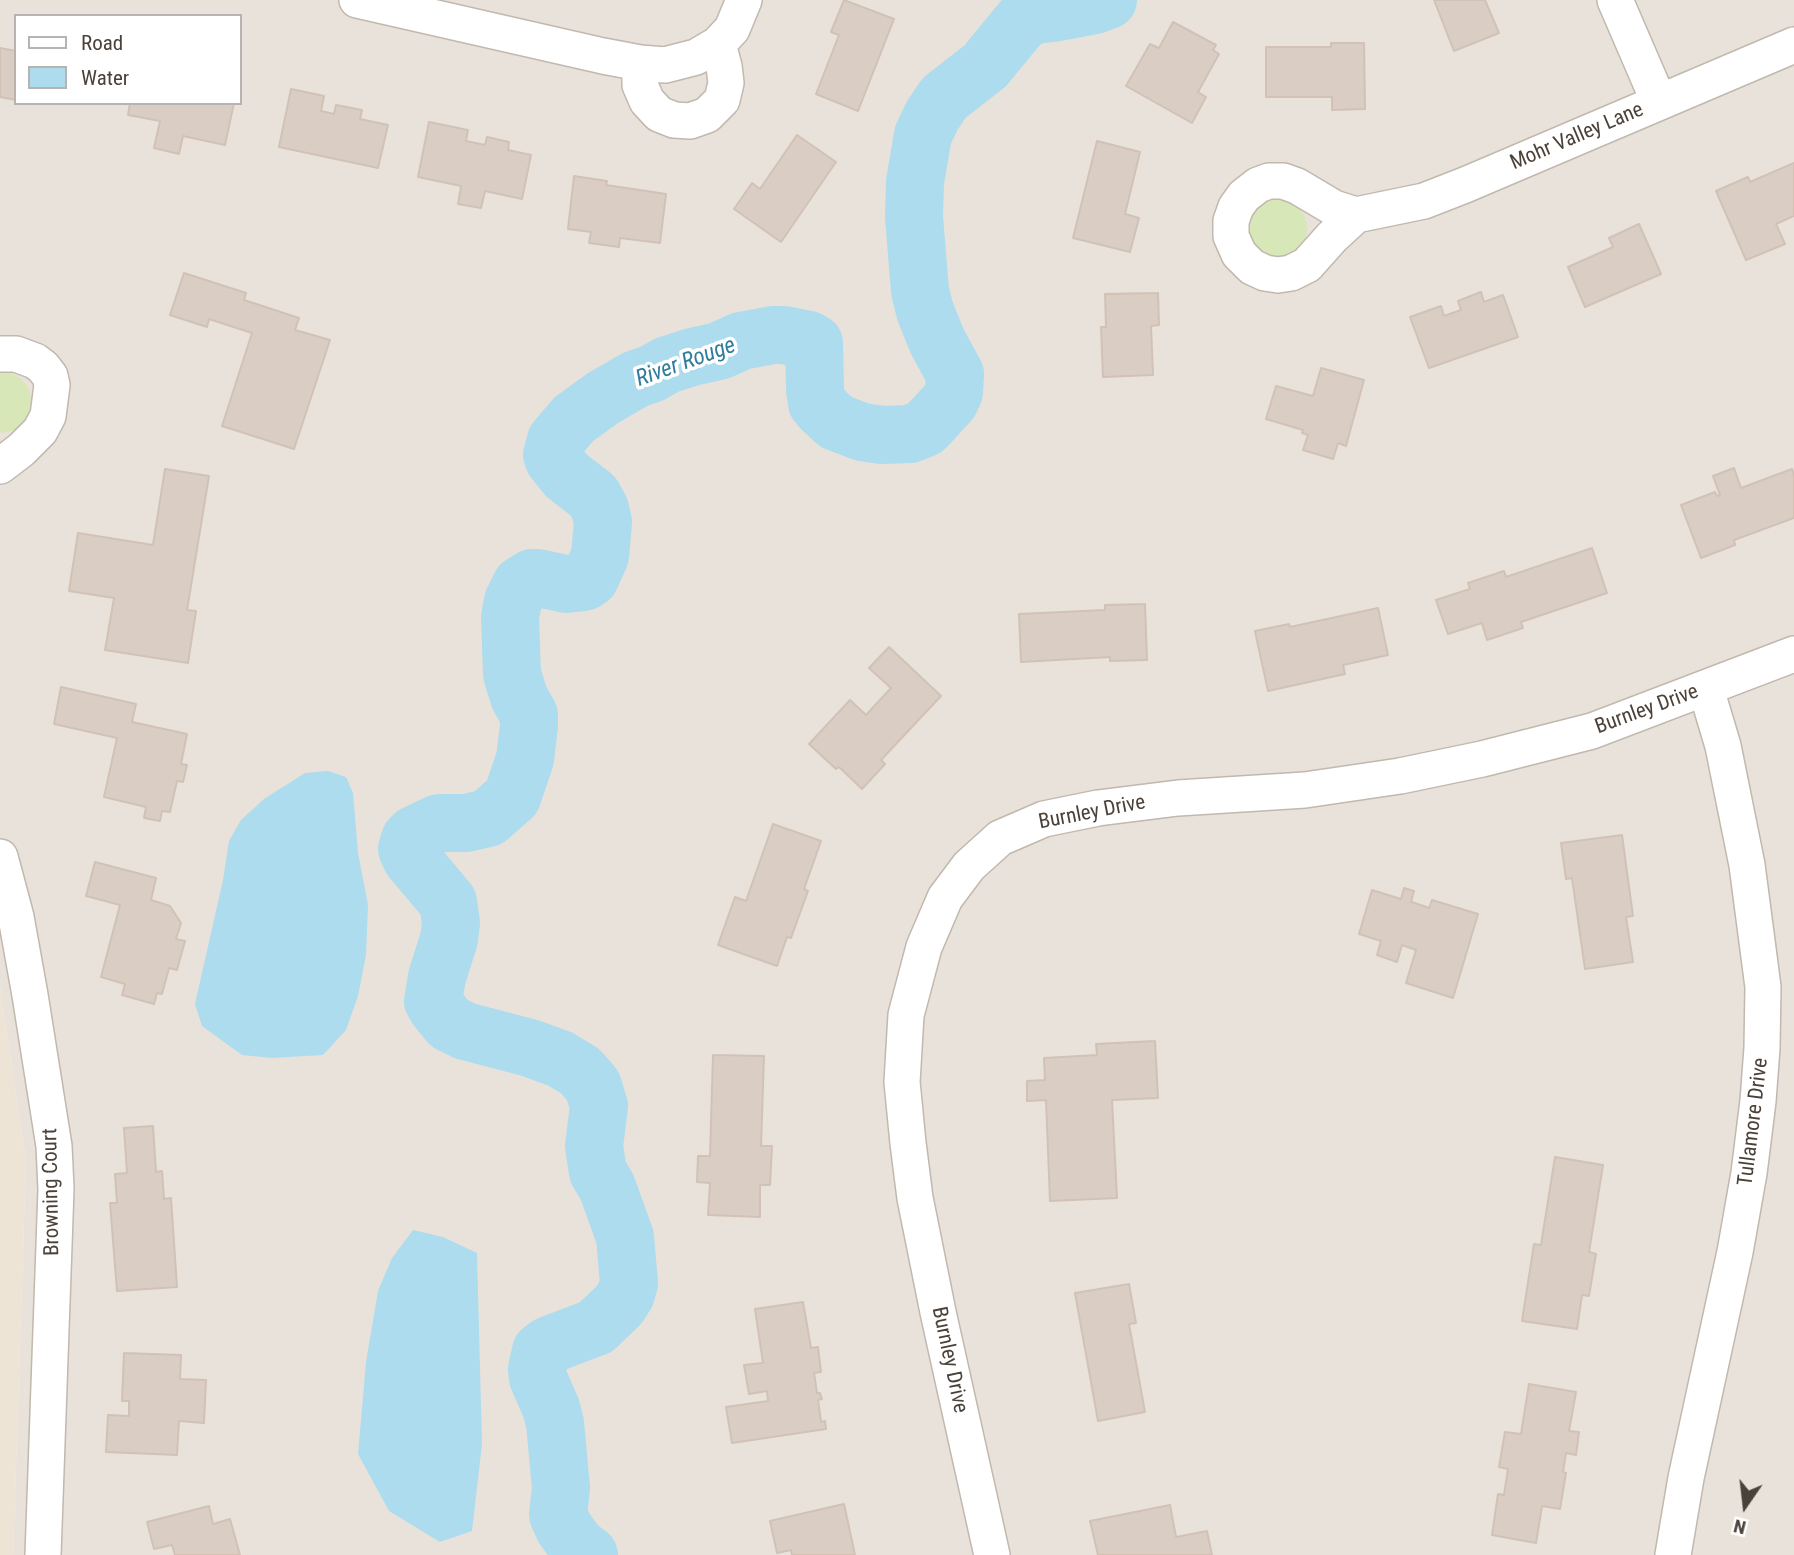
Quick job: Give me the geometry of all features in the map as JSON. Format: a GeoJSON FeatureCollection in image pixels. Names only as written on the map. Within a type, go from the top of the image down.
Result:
{"type":"FeatureCollection","features":[{"type":"Feature","properties":{"kind":"street"},"geometry":{"type":"LineString","coordinates":[[357,0],[603,57],[665,65],[695,57],[718,44],[732,29],[744,0]]}},
{"type":"Feature","properties":{"kind":"street"},"geometry":{"type":"LineString","coordinates":[[1615,0],[1659,102]]}},
{"type":"Feature","properties":{"kind":"street"},"geometry":{"type":"LineString","coordinates":[[640,63],[640,85],[647,101],[659,114],[674,120],[690,121],[707,115],[722,100],[726,83],[718,44]]}},
{"type":"Feature","properties":{"kind":"street","name":"Mohr Valley Lane"},"geometry":{"type":"LineString","coordinates":[[1356,215],[1424,201],[1445,193],[1794,45]]}},
{"type":"Feature","properties":{"kind":"street"},"geometry":{"type":"LineString","coordinates":[[0,354],[16,354],[35,361],[50,376],[52,385],[48,416],[40,431],[0,466]]}},
{"type":"Feature","properties":{"kind":"street","name":"Burnley Drive"},"geometry":{"type":"LineString","coordinates":[[992,1555],[915,1198],[902,1082],[906,1015],[924,947],[945,898],[969,866],[1000,838],[1044,819],[1098,808],[1178,798],[1305,790],[1482,759],[1592,731],[1794,654]]}},
{"type":"Feature","properties":{"kind":"street","name":"Tullamore Drive"},"geometry":{"type":"LineString","coordinates":[[1673,1555],[1686,1478],[1735,1252],[1749,1173],[1762,1048],[1763,987],[1747,865],[1723,746],[1706,689]]}},
{"type":"Feature","properties":{"kind":"street","name":"Browning Court"},"geometry":{"type":"LineString","coordinates":[[0,857],[21,943],[54,1146],[56,1189],[48,1547]]}},
{"type":"Feature","properties":{"kind":"shaded area"},"geometry":{"type":"Polygon","coordinates":[[[0,0],[1794,0],[1794,1555],[13,1555],[26,1161],[0,988],[0,0]]]}},
{"type":"Feature","properties":{"kind":"shaded area"},"geometry":{"type":"Polygon","coordinates":[[[0,988],[26,1161],[13,1555],[0,1555],[0,988]]]}},
{"type":"Feature","properties":{"kind":"green space"},"geometry":{"type":"Polygon","coordinates":[[[1278,199],[1289,201],[1302,212],[1307,228],[1305,239],[1294,252],[1278,257],[1267,255],[1254,244],[1249,228],[1251,217],[1262,204],[1278,199]]]}},
{"type":"Feature","properties":{"kind":"green space"},"geometry":{"type":"Polygon","coordinates":[[[0,372],[11,373],[21,379],[29,389],[31,400],[30,412],[24,422],[15,430],[4,433],[0,432],[0,372]]]}},
{"type":"Feature","properties":{"kind":"water"},"geometry":{"type":"Polygon","coordinates":[[[328,771],[346,777],[353,793],[358,853],[368,905],[366,955],[358,996],[346,1030],[323,1055],[272,1058],[242,1055],[202,1026],[195,1004],[229,841],[241,820],[264,799],[305,773],[328,771]]]}},
{"type":"Feature","properties":{"kind":"water"},"geometry":{"type":"Polygon","coordinates":[[[413,1230],[443,1237],[477,1253],[482,1444],[472,1531],[440,1542],[389,1511],[358,1454],[366,1362],[378,1291],[392,1258],[413,1230]]]}},
{"type":"Feature","properties":{"kind":"building"},"geometry":{"type":"Polygon","coordinates":[[[844,0],[894,19],[858,111],[816,94],[839,35],[831,32],[844,0]]]}},
{"type":"Feature","properties":{"kind":"building"},"geometry":{"type":"Polygon","coordinates":[[[1434,0],[1485,0],[1499,33],[1454,51],[1434,0]]]}},
{"type":"Feature","properties":{"kind":"building"},"geometry":{"type":"Polygon","coordinates":[[[1173,22],[1216,45],[1213,50],[1219,54],[1198,92],[1206,97],[1192,123],[1126,86],[1150,44],[1159,48],[1173,22]]]}},
{"type":"Feature","properties":{"kind":"building"},"geometry":{"type":"Polygon","coordinates":[[[1331,43],[1364,43],[1365,109],[1332,110],[1332,97],[1266,97],[1266,47],[1331,47],[1331,43]]]}},
{"type":"Feature","properties":{"kind":"building"},"geometry":{"type":"Polygon","coordinates":[[[0,48],[14,51],[14,100],[0,97],[0,48]]]}},
{"type":"Feature","properties":{"kind":"building"},"geometry":{"type":"Polygon","coordinates":[[[291,89],[324,96],[321,111],[334,114],[336,105],[362,110],[360,119],[388,125],[378,168],[279,147],[291,89]]]}},
{"type":"Feature","properties":{"kind":"building"},"geometry":{"type":"Polygon","coordinates":[[[130,105],[234,105],[225,145],[183,136],[179,154],[154,148],[160,121],[128,115],[130,105]]]}},
{"type":"Feature","properties":{"kind":"building"},"geometry":{"type":"Polygon","coordinates":[[[429,122],[468,130],[466,141],[485,145],[487,137],[509,142],[508,150],[531,155],[522,199],[485,191],[481,208],[458,204],[461,186],[418,177],[429,122]]]}},
{"type":"Feature","properties":{"kind":"building"},"geometry":{"type":"Polygon","coordinates":[[[797,135],[836,162],[781,242],[734,209],[752,183],[760,189],[797,135]]]}},
{"type":"Feature","properties":{"kind":"building"},"geometry":{"type":"Polygon","coordinates":[[[1097,141],[1140,152],[1125,214],[1139,218],[1130,252],[1073,238],[1097,141]]]}},
{"type":"Feature","properties":{"kind":"building"},"geometry":{"type":"Polygon","coordinates":[[[1794,163],[1794,216],[1776,224],[1785,244],[1746,260],[1716,191],[1748,177],[1750,182],[1794,163]]]}},
{"type":"Feature","properties":{"kind":"building"},"geometry":{"type":"Polygon","coordinates":[[[574,176],[607,181],[606,185],[666,194],[660,243],[620,238],[619,247],[589,243],[591,232],[568,229],[574,176]]]}},
{"type":"Feature","properties":{"kind":"building"},"geometry":{"type":"Polygon","coordinates":[[[1639,224],[1661,274],[1585,307],[1568,267],[1613,247],[1609,238],[1639,224]]]}},
{"type":"Feature","properties":{"kind":"building"},"geometry":{"type":"Polygon","coordinates":[[[184,273],[246,293],[244,300],[299,318],[295,330],[330,340],[294,449],[222,426],[252,333],[209,319],[207,327],[170,315],[184,273]]]}},
{"type":"Feature","properties":{"kind":"building"},"geometry":{"type":"Polygon","coordinates":[[[1481,292],[1484,302],[1503,295],[1518,337],[1429,368],[1410,317],[1441,306],[1444,316],[1461,310],[1458,301],[1481,292]]]}},
{"type":"Feature","properties":{"kind":"building"},"geometry":{"type":"Polygon","coordinates":[[[1158,293],[1159,325],[1151,326],[1153,375],[1103,377],[1101,327],[1106,327],[1105,294],[1158,293]]]}},
{"type":"Feature","properties":{"kind":"building"},"geometry":{"type":"Polygon","coordinates":[[[1321,368],[1364,380],[1346,446],[1338,443],[1333,459],[1303,450],[1308,435],[1302,433],[1303,430],[1266,419],[1276,386],[1313,396],[1321,368]]]}},
{"type":"Feature","properties":{"kind":"building"},"geometry":{"type":"Polygon","coordinates":[[[1734,468],[1741,488],[1792,469],[1794,518],[1734,540],[1735,545],[1701,558],[1681,505],[1715,492],[1717,496],[1720,495],[1713,476],[1734,468]]]}},
{"type":"Feature","properties":{"kind":"building"},"geometry":{"type":"Polygon","coordinates":[[[165,469],[209,476],[187,610],[196,611],[188,663],[105,650],[114,598],[69,591],[78,533],[153,545],[165,469]]]}},
{"type":"Feature","properties":{"kind":"building"},"geometry":{"type":"Polygon","coordinates":[[[1592,548],[1607,593],[1521,622],[1523,628],[1487,640],[1482,623],[1448,634],[1436,600],[1470,589],[1468,583],[1504,571],[1506,577],[1592,548]]]}},
{"type":"Feature","properties":{"kind":"building"},"geometry":{"type":"Polygon","coordinates":[[[1145,604],[1147,660],[1110,661],[1110,657],[1021,662],[1019,614],[1105,610],[1105,605],[1145,604]]]}},
{"type":"Feature","properties":{"kind":"building"},"geometry":{"type":"Polygon","coordinates":[[[1378,608],[1388,655],[1343,665],[1345,674],[1268,691],[1255,631],[1289,624],[1290,627],[1378,608]]]}},
{"type":"Feature","properties":{"kind":"building"},"geometry":{"type":"Polygon","coordinates":[[[889,647],[941,696],[881,760],[885,764],[862,789],[809,744],[850,700],[866,715],[891,688],[869,668],[889,647]]]}},
{"type":"Feature","properties":{"kind":"building"},"geometry":{"type":"Polygon","coordinates":[[[61,687],[136,704],[132,722],[187,734],[181,764],[187,765],[183,782],[177,781],[170,812],[162,811],[160,821],[144,818],[146,807],[104,797],[117,738],[54,724],[61,687]]]}},
{"type":"Feature","properties":{"kind":"building"},"geometry":{"type":"Polygon","coordinates":[[[773,824],[821,841],[804,889],[808,891],[791,938],[787,937],[777,966],[718,945],[735,897],[746,901],[773,824]]]}},
{"type":"Feature","properties":{"kind":"building"},"geometry":{"type":"Polygon","coordinates":[[[1622,835],[1633,916],[1626,917],[1633,962],[1585,969],[1572,878],[1566,879],[1561,843],[1622,835]]]}},
{"type":"Feature","properties":{"kind":"building"},"geometry":{"type":"Polygon","coordinates":[[[95,862],[156,878],[151,900],[170,906],[181,923],[176,939],[185,941],[177,970],[169,968],[162,994],[157,993],[154,1004],[122,995],[125,984],[101,977],[120,905],[86,896],[95,862]]]}},
{"type":"Feature","properties":{"kind":"building"},"geometry":{"type":"Polygon","coordinates":[[[1404,888],[1414,891],[1411,902],[1429,908],[1432,900],[1478,914],[1453,998],[1406,983],[1416,950],[1402,945],[1397,962],[1377,955],[1381,941],[1359,934],[1372,890],[1401,899],[1404,888]]]}},
{"type":"Feature","properties":{"kind":"building"},"geometry":{"type":"Polygon","coordinates":[[[1155,1041],[1158,1098],[1112,1100],[1117,1198],[1050,1201],[1046,1100],[1027,1101],[1027,1081],[1045,1080],[1044,1058],[1097,1055],[1096,1044],[1155,1041]]]}},
{"type":"Feature","properties":{"kind":"building"},"geometry":{"type":"Polygon","coordinates":[[[713,1055],[764,1056],[761,1146],[772,1146],[770,1185],[760,1185],[760,1217],[708,1215],[710,1183],[697,1182],[698,1156],[710,1156],[713,1055]]]}},
{"type":"Feature","properties":{"kind":"building"},"geometry":{"type":"Polygon","coordinates":[[[153,1126],[156,1172],[162,1171],[164,1199],[171,1198],[177,1287],[117,1291],[110,1203],[117,1203],[115,1174],[127,1173],[124,1128],[153,1126]]]}},
{"type":"Feature","properties":{"kind":"building"},"geometry":{"type":"Polygon","coordinates":[[[1555,1157],[1603,1165],[1589,1252],[1596,1254],[1589,1296],[1582,1295],[1577,1329],[1522,1321],[1534,1244],[1541,1245],[1555,1157]]]}},
{"type":"Feature","properties":{"kind":"building"},"geometry":{"type":"Polygon","coordinates":[[[1129,1284],[1136,1323],[1129,1324],[1145,1412],[1098,1421],[1075,1293],[1129,1284]]]}},
{"type":"Feature","properties":{"kind":"building"},"geometry":{"type":"Polygon","coordinates":[[[803,1302],[811,1348],[818,1347],[821,1372],[814,1373],[817,1393],[820,1393],[822,1399],[818,1400],[821,1422],[825,1421],[826,1429],[732,1443],[726,1407],[768,1401],[767,1391],[749,1394],[744,1365],[763,1363],[755,1309],[803,1302]]]}},
{"type":"Feature","properties":{"kind":"building"},"geometry":{"type":"Polygon","coordinates":[[[124,1353],[181,1355],[180,1379],[206,1380],[204,1423],[179,1421],[177,1455],[106,1452],[108,1415],[129,1416],[129,1401],[122,1401],[124,1353]]]}},
{"type":"Feature","properties":{"kind":"building"},"geometry":{"type":"Polygon","coordinates":[[[1529,1384],[1576,1392],[1569,1431],[1579,1432],[1576,1455],[1566,1453],[1563,1472],[1566,1473],[1560,1509],[1542,1506],[1536,1543],[1492,1535],[1498,1494],[1504,1495],[1508,1469],[1499,1467],[1505,1432],[1521,1434],[1529,1384]]]}},
{"type":"Feature","properties":{"kind":"building"},"geometry":{"type":"Polygon","coordinates":[[[844,1504],[855,1555],[792,1555],[791,1550],[777,1553],[770,1521],[844,1504]]]}},
{"type":"Feature","properties":{"kind":"building"},"geometry":{"type":"Polygon","coordinates":[[[1170,1505],[1176,1537],[1207,1531],[1212,1555],[1098,1555],[1090,1521],[1170,1505]]]}},
{"type":"Feature","properties":{"kind":"building"},"geometry":{"type":"Polygon","coordinates":[[[209,1506],[213,1524],[230,1519],[240,1555],[175,1555],[172,1545],[154,1549],[147,1522],[209,1506]]]}},
{"type":"Feature","properties":{"kind":"waterway","name":"River Rouge"},"geometry":{"type":"LineString","coordinates":[[589,1555],[577,1546],[558,1515],[561,1488],[555,1423],[537,1369],[541,1351],[549,1345],[596,1327],[619,1305],[629,1283],[625,1237],[607,1187],[598,1172],[594,1146],[599,1106],[593,1086],[580,1071],[560,1059],[530,1048],[465,1031],[449,1023],[437,1008],[433,1001],[451,923],[448,902],[411,858],[407,849],[410,839],[439,823],[466,823],[488,818],[512,797],[525,759],[529,726],[529,715],[519,697],[512,674],[510,617],[513,601],[521,585],[532,578],[566,584],[584,582],[590,578],[600,556],[603,522],[600,509],[593,496],[567,476],[554,460],[552,455],[556,440],[574,419],[636,379],[667,365],[719,351],[741,341],[773,335],[784,335],[814,343],[817,403],[836,422],[862,432],[882,435],[910,434],[925,428],[950,401],[954,392],[955,374],[937,341],[920,291],[914,217],[915,182],[923,135],[944,98],[985,66],[1022,21],[1034,15],[1095,5],[1108,0]]}}]}
